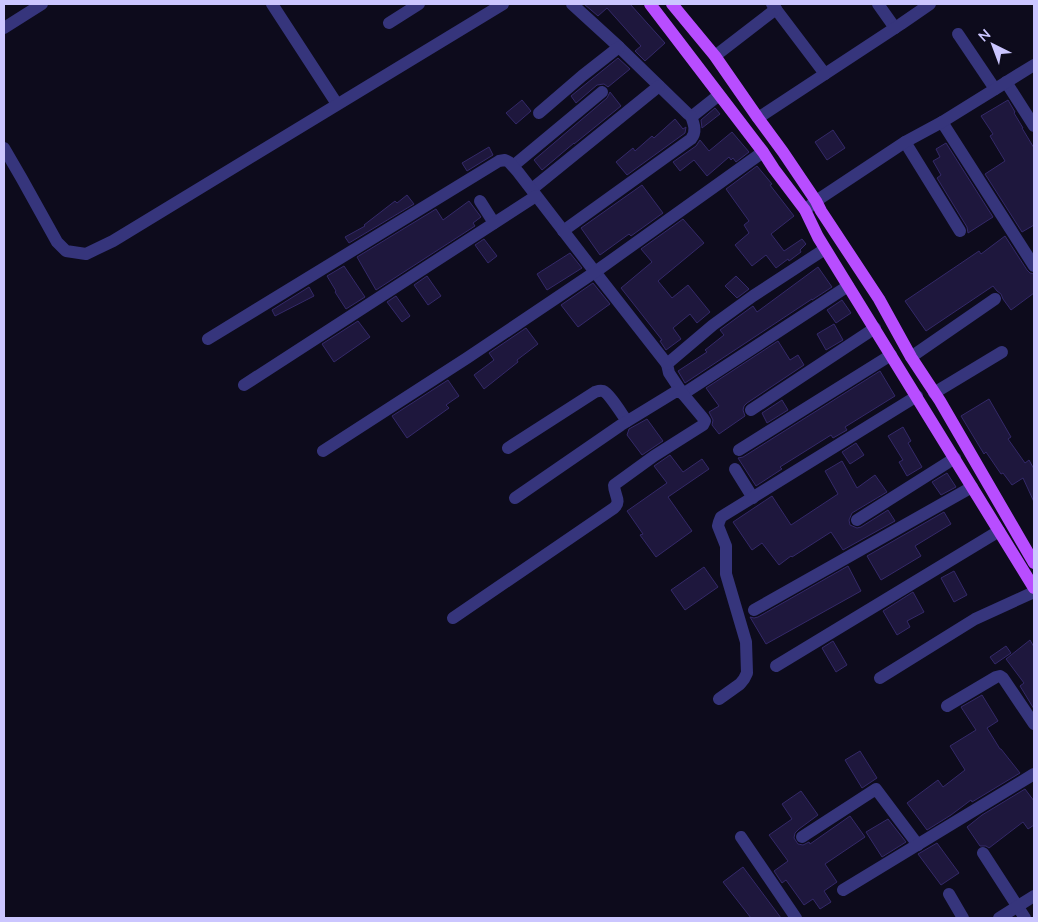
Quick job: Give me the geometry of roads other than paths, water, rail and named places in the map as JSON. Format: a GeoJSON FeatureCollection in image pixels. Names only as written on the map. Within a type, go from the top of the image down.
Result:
{"type":"FeatureCollection","features":[{"type":"Feature","properties":{"kind":"main road"},"geometry":{"type":"LineString","coordinates":[[650,4],[805,210],[825,249],[1034,588]]}},
{"type":"Feature","properties":{"kind":"main road"},"geometry":{"type":"LineString","coordinates":[[672,4],[715,56],[783,152],[880,299],[911,357],[1034,563]]}},
{"type":"Feature","properties":{"kind":"street"},"geometry":{"type":"LineString","coordinates":[[4,28],[42,4]]}},
{"type":"Feature","properties":{"kind":"street"},"geometry":{"type":"LineString","coordinates":[[272,4],[337,104]]}},
{"type":"Feature","properties":{"kind":"street"},"geometry":{"type":"LineString","coordinates":[[389,23],[419,4]]}},
{"type":"Feature","properties":{"kind":"street"},"geometry":{"type":"LineString","coordinates":[[4,148],[57,242],[66,251],[86,254],[113,241],[503,4]]}},
{"type":"Feature","properties":{"kind":"street"},"geometry":{"type":"LineString","coordinates":[[563,231],[691,139],[695,130],[691,116],[572,4]]}},
{"type":"Feature","properties":{"kind":"street"},"geometry":{"type":"LineString","coordinates":[[878,4],[895,28]]}},
{"type":"Feature","properties":{"kind":"street"},"geometry":{"type":"LineString","coordinates":[[758,118],[930,4]]}},
{"type":"Feature","properties":{"kind":"street"},"geometry":{"type":"LineString","coordinates":[[715,56],[774,6],[824,74]]}},
{"type":"Feature","properties":{"kind":"street"},"geometry":{"type":"LineString","coordinates":[[958,34],[995,89]]}},
{"type":"Feature","properties":{"kind":"street"},"geometry":{"type":"LineString","coordinates":[[539,113],[619,47]]}},
{"type":"Feature","properties":{"kind":"street"},"geometry":{"type":"LineString","coordinates":[[805,210],[905,142],[942,122],[1034,65]]}},
{"type":"Feature","properties":{"kind":"street"},"geometry":{"type":"LineString","coordinates":[[1006,82],[1034,126]]}},
{"type":"Feature","properties":{"kind":"street"},"geometry":{"type":"LineString","coordinates":[[244,385],[494,223],[534,192],[659,86]]}},
{"type":"Feature","properties":{"kind":"street"},"geometry":{"type":"LineString","coordinates":[[513,166],[602,92]]}},
{"type":"Feature","properties":{"kind":"street"},"geometry":{"type":"LineString","coordinates":[[691,116],[719,95]]}},
{"type":"Feature","properties":{"kind":"street"},"geometry":{"type":"LineString","coordinates":[[942,122],[1034,266]]}},
{"type":"Feature","properties":{"kind":"street"},"geometry":{"type":"LineString","coordinates":[[905,142],[960,231]]}},
{"type":"Feature","properties":{"kind":"street"},"geometry":{"type":"LineString","coordinates":[[323,451],[475,353],[595,272],[763,152]]}},
{"type":"Feature","properties":{"kind":"street"},"geometry":{"type":"LineString","coordinates":[[208,340],[499,162],[505,160],[513,166],[667,364],[669,373],[705,421],[703,425],[654,456],[614,485],[618,501],[614,508],[453,618]]}},
{"type":"Feature","properties":{"kind":"street"},"geometry":{"type":"LineString","coordinates":[[480,201],[494,223]]}},
{"type":"Feature","properties":{"kind":"street"},"geometry":{"type":"LineString","coordinates":[[667,364],[713,325],[753,296],[825,249]]}},
{"type":"Feature","properties":{"kind":"street"},"geometry":{"type":"LineString","coordinates":[[683,394],[848,286]]}},
{"type":"Feature","properties":{"kind":"street"},"geometry":{"type":"LineString","coordinates":[[911,357],[995,299]]}},
{"type":"Feature","properties":{"kind":"street"},"geometry":{"type":"LineString","coordinates":[[751,410],[875,328]]}},
{"type":"Feature","properties":{"kind":"street"},"geometry":{"type":"LineString","coordinates":[[934,393],[1002,352]]}},
{"type":"Feature","properties":{"kind":"street"},"geometry":{"type":"LineString","coordinates":[[739,450],[891,355]]}},
{"type":"Feature","properties":{"kind":"street"},"geometry":{"type":"LineString","coordinates":[[508,448],[595,392],[604,391],[627,421]]}},
{"type":"Feature","properties":{"kind":"street"},"geometry":{"type":"LineString","coordinates":[[515,498],[627,421],[675,392],[683,394]]}},
{"type":"Feature","properties":{"kind":"street"},"geometry":{"type":"LineString","coordinates":[[719,699],[744,679],[747,673],[746,642],[726,574],[726,546],[718,526],[721,517],[917,396]]}},
{"type":"Feature","properties":{"kind":"street"},"geometry":{"type":"LineString","coordinates":[[857,520],[954,458]]}},
{"type":"Feature","properties":{"kind":"street"},"geometry":{"type":"LineString","coordinates":[[735,469],[752,498]]}},
{"type":"Feature","properties":{"kind":"street"},"geometry":{"type":"LineString","coordinates":[[754,610],[972,487]]}},
{"type":"Feature","properties":{"kind":"street"},"geometry":{"type":"LineString","coordinates":[[776,666],[999,531]]}},
{"type":"Feature","properties":{"kind":"street"},"geometry":{"type":"LineString","coordinates":[[880,678],[975,619],[1034,592]]}},
{"type":"Feature","properties":{"kind":"street"},"geometry":{"type":"LineString","coordinates":[[947,706],[1000,676],[1034,724]]}},
{"type":"Feature","properties":{"kind":"street"},"geometry":{"type":"LineString","coordinates":[[844,890],[1034,774]]}},
{"type":"Feature","properties":{"kind":"street"},"geometry":{"type":"LineString","coordinates":[[802,837],[876,789],[918,845]]}},
{"type":"Feature","properties":{"kind":"street"},"geometry":{"type":"LineString","coordinates":[[741,837],[796,918]]}},
{"type":"Feature","properties":{"kind":"street"},"geometry":{"type":"LineString","coordinates":[[983,853],[1025,918]]}},
{"type":"Feature","properties":{"kind":"street"},"geometry":{"type":"LineString","coordinates":[[949,894],[963,918]]}},
{"type":"Feature","properties":{"kind":"street"},"geometry":{"type":"LineString","coordinates":[[999,918],[1034,896]]}}]}
